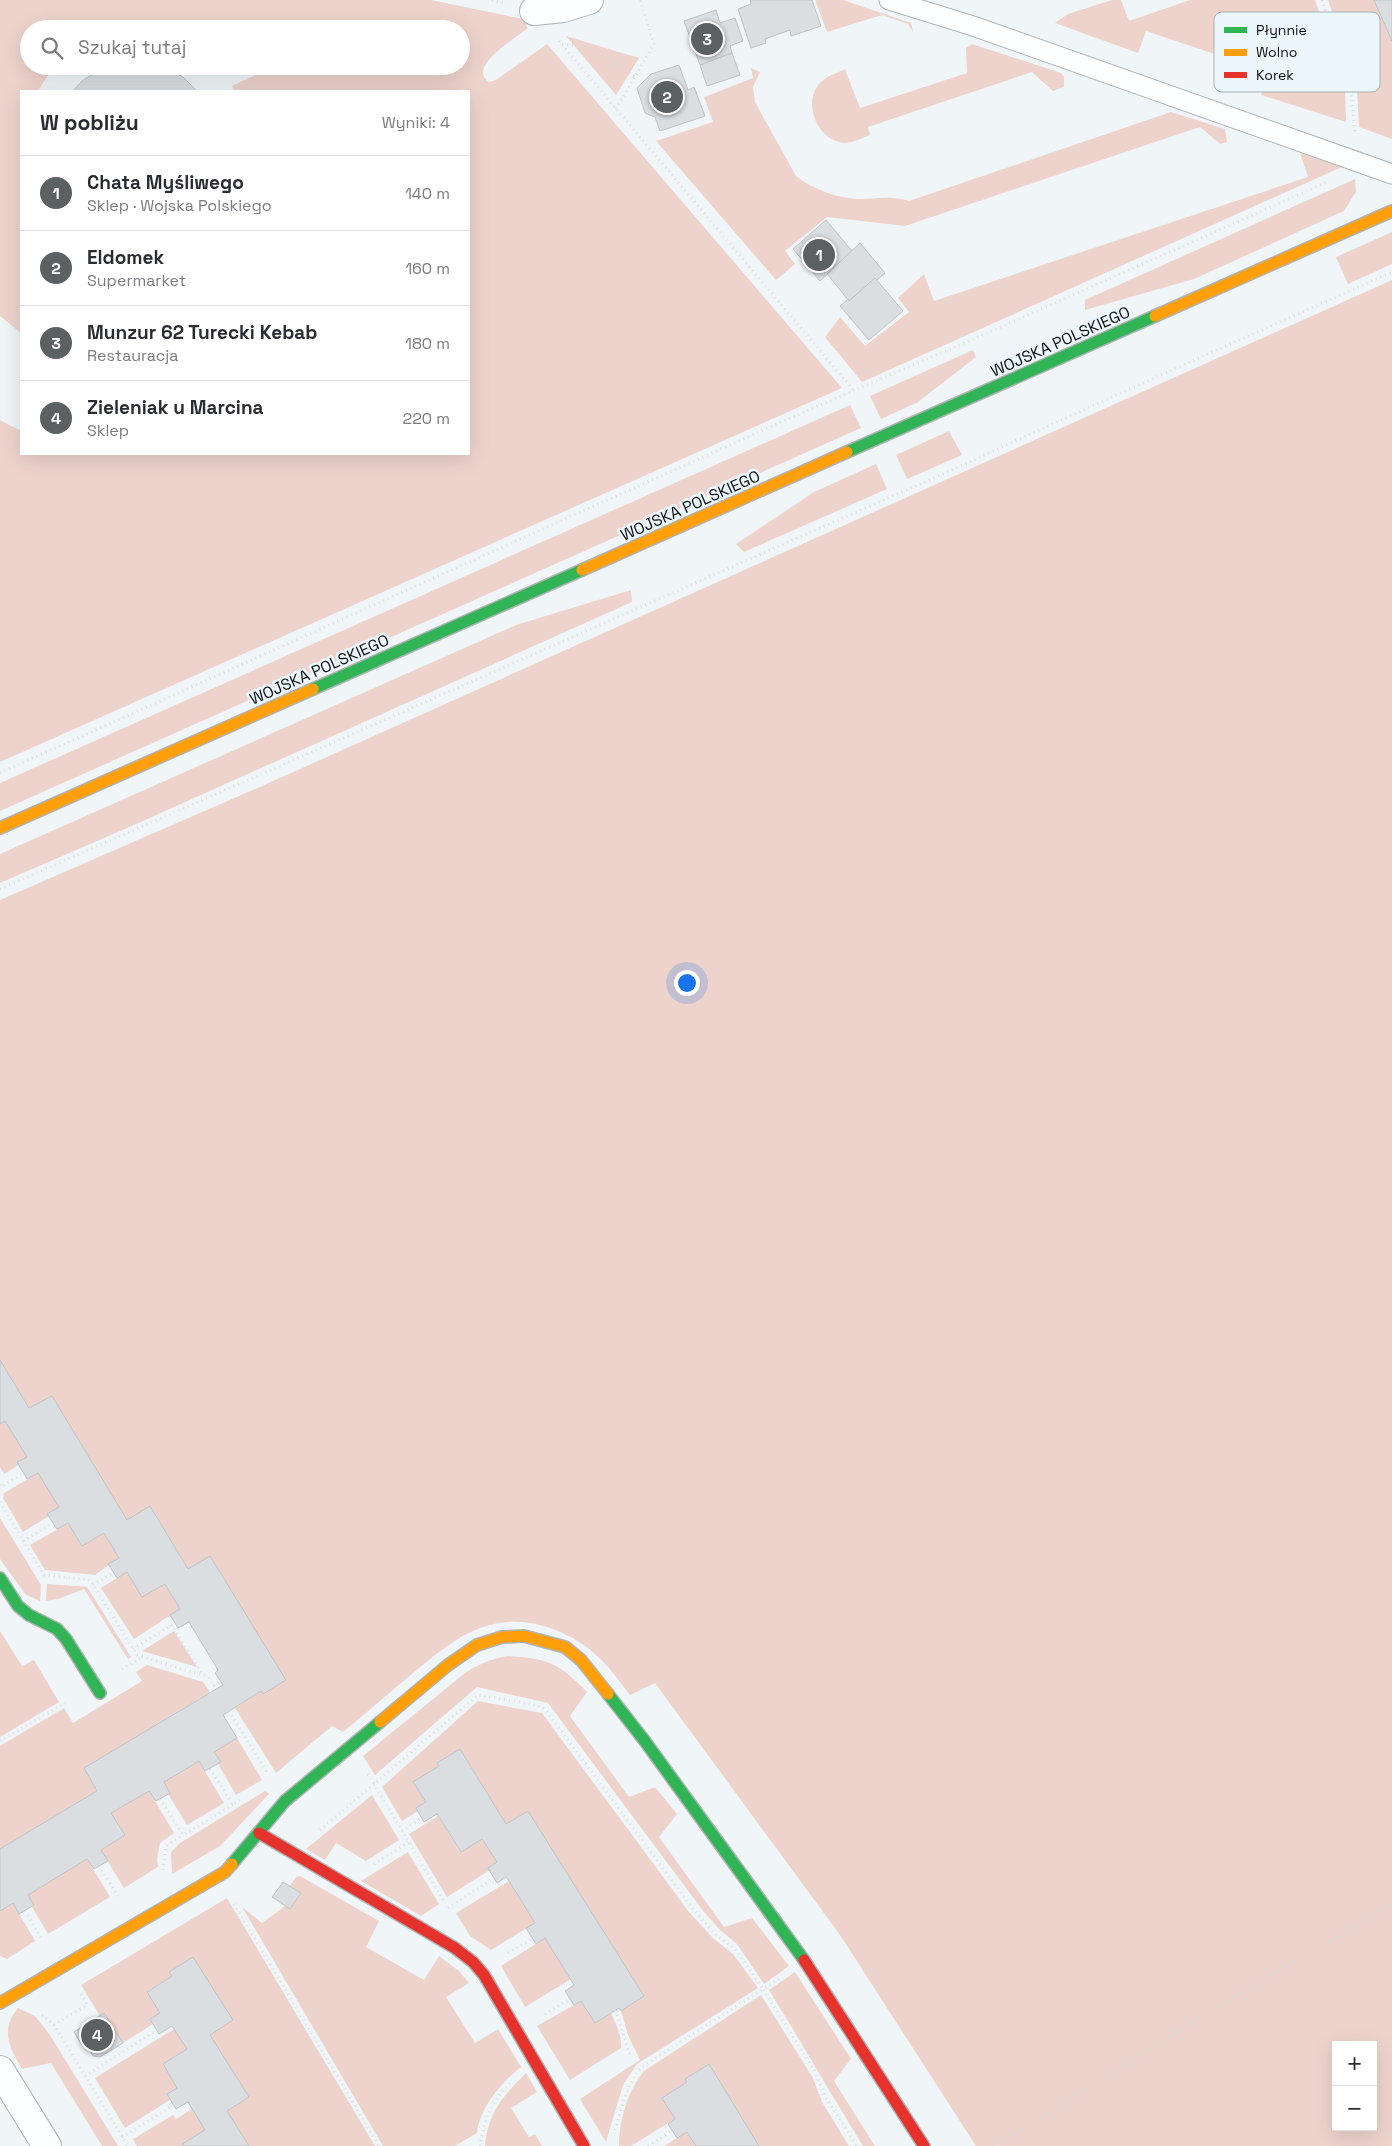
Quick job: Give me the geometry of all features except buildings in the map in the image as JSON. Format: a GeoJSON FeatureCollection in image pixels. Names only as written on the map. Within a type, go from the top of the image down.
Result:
{"type":"FeatureCollection","features":[{"type":"Feature","properties":{"kind":"street"},"geometry":{"type":"LineString","coordinates":[[534,11],[563,8],[589,0]]}},
{"type":"Feature","properties":{"kind":"street","name":"WOJSKA POLSKIEGO"},"geometry":{"type":"LineString","coordinates":[[0,828],[1392,211]]}},
{"type":"Feature","properties":{"kind":"street"},"geometry":{"type":"LineString","coordinates":[[0,1578],[18,1606],[29,1615],[57,1629],[66,1639],[100,1693]]}},
{"type":"Feature","properties":{"kind":"street"},"geometry":{"type":"LineString","coordinates":[[0,2003],[225,1872],[285,1801],[448,1665],[477,1645],[502,1636],[524,1636],[565,1647],[599,1681],[639,1733],[804,1962],[924,2146]]}},
{"type":"Feature","properties":{"kind":"street"},"geometry":{"type":"LineString","coordinates":[[259,1832],[455,1948],[473,1962],[484,1975],[584,2146]]}},
{"type":"Feature","properties":{"kind":"street"},"geometry":{"type":"LineString","coordinates":[[0,2070],[47,2146]]}},
{"type":"Feature","properties":{"kind":"lane"},"geometry":{"type":"LineString","coordinates":[[889,0],[982,29],[1392,174]]}},
{"type":"Feature","properties":{"kind":"path"},"geometry":{"type":"LineString","coordinates":[[616,109],[654,44],[640,0]]}},
{"type":"Feature","properties":{"kind":"path"},"geometry":{"type":"LineString","coordinates":[[1322,0],[1326,12]]}},
{"type":"Feature","properties":{"kind":"path"},"geometry":{"type":"LineString","coordinates":[[534,11],[854,390]]}},
{"type":"Feature","properties":{"kind":"path"},"geometry":{"type":"LineString","coordinates":[[562,44],[588,47],[635,77]]}},
{"type":"Feature","properties":{"kind":"path"},"geometry":{"type":"LineString","coordinates":[[0,773],[772,426],[1368,164],[1355,130],[1351,92]]}},
{"type":"Feature","properties":{"kind":"path"},"geometry":{"type":"LineString","coordinates":[[0,889],[934,478],[1392,272]]}},
{"type":"Feature","properties":{"kind":"path"},"geometry":{"type":"LineString","coordinates":[[0,1486],[24,1473]]}},
{"type":"Feature","properties":{"kind":"path"},"geometry":{"type":"LineString","coordinates":[[0,1502],[44,1575],[90,1580],[137,1655],[208,1677],[214,1687],[220,1681]]}},
{"type":"Feature","properties":{"kind":"path"},"geometry":{"type":"LineString","coordinates":[[23,1541],[53,1523]]}},
{"type":"Feature","properties":{"kind":"path"},"geometry":{"type":"LineString","coordinates":[[93,1585],[114,1573]]}},
{"type":"Feature","properties":{"kind":"path"},"geometry":{"type":"LineString","coordinates":[[133,1649],[173,1624],[204,1676]]}},
{"type":"Feature","properties":{"kind":"path"},"geometry":{"type":"LineString","coordinates":[[350,1745],[374,1784],[478,1695],[535,1705],[545,1709],[693,1909],[715,1934],[735,1949],[763,1989],[814,2070],[825,2096],[857,2146]]}},
{"type":"Feature","properties":{"kind":"path"},"geometry":{"type":"LineString","coordinates":[[229,1711],[272,1781]]}},
{"type":"Feature","properties":{"kind":"path"},"geometry":{"type":"LineString","coordinates":[[210,1769],[233,1804]]}},
{"type":"Feature","properties":{"kind":"path"},"geometry":{"type":"LineString","coordinates":[[161,1872],[165,1860],[166,1846],[248,1795]]}},
{"type":"Feature","properties":{"kind":"path"},"geometry":{"type":"LineString","coordinates":[[160,1799],[182,1835]]}},
{"type":"Feature","properties":{"kind":"path"},"geometry":{"type":"LineString","coordinates":[[402,1831],[422,1818]]}},
{"type":"Feature","properties":{"kind":"path"},"geometry":{"type":"LineString","coordinates":[[100,1866],[119,1898],[111,1903]]}},
{"type":"Feature","properties":{"kind":"path"},"geometry":{"type":"LineString","coordinates":[[418,1927],[494,1878]]}},
{"type":"Feature","properties":{"kind":"path"},"geometry":{"type":"LineString","coordinates":[[229,1896],[379,2146]]}},
{"type":"Feature","properties":{"kind":"path"},"geometry":{"type":"LineString","coordinates":[[997,2146],[1219,2006],[1392,1906]]}},
{"type":"Feature","properties":{"kind":"path"},"geometry":{"type":"LineString","coordinates":[[25,1911],[44,1943]]}},
{"type":"Feature","properties":{"kind":"path"},"geometry":{"type":"LineString","coordinates":[[612,2137],[631,2084],[642,2066],[804,1962]]}},
{"type":"Feature","properties":{"kind":"path"},"geometry":{"type":"LineString","coordinates":[[17,1994],[54,2025],[128,2146]]}},
{"type":"Feature","properties":{"kind":"path"},"geometry":{"type":"LineString","coordinates":[[616,2010],[630,2056]]}},
{"type":"Feature","properties":{"kind":"path"},"geometry":{"type":"LineString","coordinates":[[85,2076],[156,2030]]}},
{"type":"Feature","properties":{"kind":"path"},"geometry":{"type":"LineString","coordinates":[[480,2146],[486,2116],[501,2092],[520,2072],[535,2062]]}},
{"type":"Feature","properties":{"kind":"path"},"geometry":{"type":"LineString","coordinates":[[122,2137],[174,2105]]}},
{"type":"Feature","properties":{"kind":"path"},"geometry":{"type":"LineString","coordinates":[[648,2146],[672,2131]]}},
{"type":"Feature","properties":{"kind":"shaded area"},"geometry":{"type":"Polygon","coordinates":[[[0,0],[431,0],[523,19],[528,28],[495,53],[488,61],[484,69],[484,76],[489,82],[496,80],[547,44],[842,388],[0,762],[0,420],[20,430],[20,455],[470,455],[470,90],[234,90],[232,86],[256,75],[470,75],[470,20],[20,20],[20,75],[48,75],[39,90],[20,90],[20,332],[0,316],[0,0]]]}},
{"type":"Feature","properties":{"kind":"shaded area"},"geometry":{"type":"Polygon","coordinates":[[[815,0],[843,0],[911,23],[913,32],[908,24],[882,15],[827,32],[815,0]]]}},
{"type":"Feature","properties":{"kind":"shaded area"},"geometry":{"type":"Polygon","coordinates":[[[1112,0],[1121,0],[1129,21],[1190,0],[1315,0],[1319,12],[1214,12],[1214,54],[1146,31],[1138,53],[1055,23],[1068,14],[1112,0]]]}},
{"type":"Feature","properties":{"kind":"shaded area"},"geometry":{"type":"Polygon","coordinates":[[[1328,0],[1374,0],[1379,12],[1332,12],[1328,0]]]}},
{"type":"Feature","properties":{"kind":"shaded area"},"geometry":{"type":"Polygon","coordinates":[[[1380,14],[1392,41],[1392,139],[1359,127],[1357,92],[1380,92],[1380,14]]]}},
{"type":"Feature","properties":{"kind":"shaded area"},"geometry":{"type":"Polygon","coordinates":[[[566,36],[639,58],[616,95],[566,36]]]}},
{"type":"Feature","properties":{"kind":"shaded area"},"geometry":{"type":"Polygon","coordinates":[[[972,44],[1061,73],[1064,77],[1064,87],[1053,91],[1032,72],[868,127],[870,135],[847,143],[834,141],[826,135],[815,119],[812,99],[815,90],[821,82],[832,75],[845,69],[860,108],[967,73],[966,48],[972,44]]]}},
{"type":"Feature","properties":{"kind":"shaded area"},"geometry":{"type":"Polygon","coordinates":[[[751,68],[760,72],[753,87],[755,102],[796,176],[825,192],[841,197],[858,199],[890,198],[909,201],[1171,112],[1225,129],[1227,142],[1220,144],[1200,127],[905,226],[827,217],[785,251],[795,264],[776,280],[656,141],[713,122],[704,97],[753,78],[751,68]]]}},
{"type":"Feature","properties":{"kind":"shaded area"},"geometry":{"type":"Polygon","coordinates":[[[1262,92],[1345,92],[1346,122],[1261,95],[1262,92]]]}},
{"type":"Feature","properties":{"kind":"shaded area"},"geometry":{"type":"Polygon","coordinates":[[[1300,153],[1342,167],[862,382],[825,337],[840,317],[865,346],[909,312],[898,298],[924,274],[934,301],[1308,177],[1300,153]]]}},
{"type":"Feature","properties":{"kind":"shaded area"},"geometry":{"type":"Polygon","coordinates":[[[1355,179],[1356,192],[1344,211],[1194,279],[1085,310],[1085,300],[1355,179]]]}},
{"type":"Feature","properties":{"kind":"shaded area"},"geometry":{"type":"Polygon","coordinates":[[[1392,232],[1392,264],[1348,284],[1336,257],[1392,232]]]}},
{"type":"Feature","properties":{"kind":"shaded area"},"geometry":{"type":"Polygon","coordinates":[[[1392,280],[1392,2146],[976,2146],[840,1935],[655,1683],[630,1695],[609,1669],[584,1645],[546,1627],[532,1623],[504,1622],[467,1634],[436,1655],[343,1732],[332,1726],[276,1773],[235,1708],[261,1691],[263,1694],[285,1680],[211,1557],[188,1569],[151,1507],[127,1520],[52,1396],[29,1408],[0,1360],[0,900],[262,786],[1392,280]]]}},
{"type":"Feature","properties":{"kind":"shaded area"},"geometry":{"type":"Polygon","coordinates":[[[973,350],[976,357],[918,402],[881,419],[870,396],[973,350]]]}},
{"type":"Feature","properties":{"kind":"shaded area"},"geometry":{"type":"Polygon","coordinates":[[[850,405],[861,428],[0,811],[0,783],[850,405]]]}},
{"type":"Feature","properties":{"kind":"shaded area"},"geometry":{"type":"Polygon","coordinates":[[[949,431],[962,455],[907,479],[896,455],[949,431]]]}},
{"type":"Feature","properties":{"kind":"shaded area"},"geometry":{"type":"Polygon","coordinates":[[[876,464],[887,489],[744,552],[736,544],[814,492],[876,464]]]}},
{"type":"Feature","properties":{"kind":"shaded area"},"geometry":{"type":"Polygon","coordinates":[[[631,590],[632,602],[0,883],[0,854],[516,625],[631,590]]]}},
{"type":"Feature","properties":{"kind":"shaded area"},"geometry":{"type":"Polygon","coordinates":[[[5,1421],[27,1457],[19,1465],[4,1474],[0,1467],[0,1424],[5,1421]]]}},
{"type":"Feature","properties":{"kind":"shaded area"},"geometry":{"type":"Polygon","coordinates":[[[38,1473],[59,1507],[48,1513],[49,1516],[23,1532],[3,1498],[4,1493],[38,1473]]]}},
{"type":"Feature","properties":{"kind":"shaded area"},"geometry":{"type":"Polygon","coordinates":[[[0,1518],[41,1585],[40,1601],[26,1595],[0,1559],[0,1518]]]}},
{"type":"Feature","properties":{"kind":"shaded area"},"geometry":{"type":"Polygon","coordinates":[[[68,1523],[82,1546],[104,1533],[119,1558],[95,1575],[45,1570],[30,1545],[68,1523]]]}},
{"type":"Feature","properties":{"kind":"shaded area"},"geometry":{"type":"Polygon","coordinates":[[[127,1572],[165,1584],[180,1609],[134,1639],[101,1588],[127,1572]]]}},
{"type":"Feature","properties":{"kind":"shaded area"},"geometry":{"type":"Polygon","coordinates":[[[47,1584],[87,1587],[131,1657],[128,1659],[84,1589],[58,1599],[46,1601],[47,1584]]]}},
{"type":"Feature","properties":{"kind":"shaded area"},"geometry":{"type":"Polygon","coordinates":[[[0,1631],[22,1666],[34,1660],[59,1702],[0,1737],[0,1631]]]}},
{"type":"Feature","properties":{"kind":"shaded area"},"geometry":{"type":"Polygon","coordinates":[[[174,1631],[197,1667],[142,1651],[174,1631]]]}},
{"type":"Feature","properties":{"kind":"shaded area"},"geometry":{"type":"Polygon","coordinates":[[[507,1656],[532,1658],[552,1664],[568,1674],[587,1692],[570,1716],[629,1797],[655,1787],[677,1814],[659,1837],[724,1927],[752,1918],[789,1966],[764,1984],[737,1944],[720,1930],[704,1912],[548,1703],[477,1687],[375,1775],[363,1756],[465,1673],[485,1662],[507,1656]]]}},
{"type":"Feature","properties":{"kind":"shaded area"},"geometry":{"type":"Polygon","coordinates":[[[147,1665],[203,1682],[210,1692],[84,1768],[97,1791],[0,1849],[0,1746],[64,1708],[73,1723],[142,1681],[136,1672],[147,1665]]]}},
{"type":"Feature","properties":{"kind":"shaded area"},"geometry":{"type":"Polygon","coordinates":[[[478,1701],[542,1713],[689,1912],[713,1938],[733,1954],[758,1988],[637,2064],[623,2085],[606,2142],[580,2099],[640,2060],[628,2035],[621,2011],[644,1996],[528,1811],[506,1824],[460,1749],[437,1763],[439,1766],[414,1782],[426,1802],[416,1808],[418,1811],[402,1821],[382,1787],[478,1701]]]}},
{"type":"Feature","properties":{"kind":"shaded area"},"geometry":{"type":"Polygon","coordinates":[[[237,1738],[262,1780],[236,1795],[218,1764],[220,1762],[214,1752],[237,1738]]]}},
{"type":"Feature","properties":{"kind":"shaded area"},"geometry":{"type":"Polygon","coordinates":[[[199,1761],[224,1803],[187,1825],[168,1794],[170,1792],[164,1782],[199,1761]]]}},
{"type":"Feature","properties":{"kind":"shaded area"},"geometry":{"type":"Polygon","coordinates":[[[149,1791],[174,1833],[160,1843],[157,1859],[158,1867],[124,1888],[101,1850],[125,1835],[111,1813],[149,1791]]]}},
{"type":"Feature","properties":{"kind":"shaded area"},"geometry":{"type":"Polygon","coordinates":[[[265,1791],[269,1794],[220,1846],[172,1874],[171,1852],[180,1843],[265,1791]]]}},
{"type":"Feature","properties":{"kind":"shaded area"},"geometry":{"type":"Polygon","coordinates":[[[372,1795],[399,1840],[366,1861],[336,1843],[325,1860],[306,1849],[372,1795]]]}},
{"type":"Feature","properties":{"kind":"shaded area"},"geometry":{"type":"Polygon","coordinates":[[[438,1816],[460,1852],[482,1839],[497,1862],[490,1870],[447,1897],[409,1834],[438,1816]]]}},
{"type":"Feature","properties":{"kind":"shaded area"},"geometry":{"type":"Polygon","coordinates":[[[408,1852],[439,1904],[421,1916],[361,1881],[408,1852]]]}},
{"type":"Feature","properties":{"kind":"shaded area"},"geometry":{"type":"Polygon","coordinates":[[[87,1859],[110,1897],[48,1934],[32,1907],[34,1905],[28,1895],[87,1859]]]}},
{"type":"Feature","properties":{"kind":"shaded area"},"geometry":{"type":"Polygon","coordinates":[[[300,1876],[379,1921],[366,1947],[424,1980],[439,1956],[459,1971],[469,1983],[446,1997],[475,2043],[498,2029],[521,2067],[507,2080],[487,2105],[482,2114],[477,2133],[455,2146],[383,2146],[242,1907],[262,1923],[285,1906],[290,1909],[301,1893],[290,1886],[296,1877],[300,1876]]]}},
{"type":"Feature","properties":{"kind":"shaded area"},"geometry":{"type":"Polygon","coordinates":[[[509,1881],[535,1923],[491,1950],[470,1936],[456,1913],[509,1881]]]}},
{"type":"Feature","properties":{"kind":"shaded area"},"geometry":{"type":"Polygon","coordinates":[[[227,1898],[375,2146],[249,2146],[227,2111],[249,2097],[210,2035],[232,2020],[169,1972],[172,1976],[147,1991],[160,2013],[150,2019],[153,2024],[123,2043],[104,2014],[100,2016],[81,1985],[227,1898]]]}},
{"type":"Feature","properties":{"kind":"shaded area"},"geometry":{"type":"Polygon","coordinates":[[[13,1903],[35,1941],[7,1959],[0,1956],[0,1911],[13,1903]]]}},
{"type":"Feature","properties":{"kind":"shaded area"},"geometry":{"type":"Polygon","coordinates":[[[545,1938],[571,1979],[525,2007],[501,1966],[545,1938]]]}},
{"type":"Feature","properties":{"kind":"shaded area"},"geometry":{"type":"Polygon","coordinates":[[[795,1972],[851,2059],[834,2081],[875,2146],[863,2146],[769,1990],[795,1972]]]}},
{"type":"Feature","properties":{"kind":"shaded area"},"geometry":{"type":"Polygon","coordinates":[[[761,1995],[813,2078],[822,2102],[849,2146],[759,2146],[709,2064],[685,2079],[687,2082],[662,2098],[675,2119],[631,2146],[619,2146],[623,2116],[629,2096],[644,2071],[761,1995]]]}},
{"type":"Feature","properties":{"kind":"shaded area"},"geometry":{"type":"Polygon","coordinates":[[[581,2001],[595,2023],[611,2013],[620,2035],[621,2048],[570,2080],[537,2026],[581,2001]]]}},
{"type":"Feature","properties":{"kind":"shaded area"},"geometry":{"type":"Polygon","coordinates":[[[18,2008],[35,2016],[50,2035],[118,2146],[102,2146],[51,2063],[22,2069],[13,2053],[8,2038],[9,2024],[18,2008]]]}},
{"type":"Feature","properties":{"kind":"shaded area"},"geometry":{"type":"Polygon","coordinates":[[[174,2029],[187,2049],[163,2064],[177,2088],[167,2094],[170,2100],[125,2128],[95,2078],[174,2029]]]}},
{"type":"Feature","properties":{"kind":"shaded area"},"geometry":{"type":"Polygon","coordinates":[[[526,2073],[537,2092],[511,2108],[529,2137],[535,2134],[542,2146],[485,2146],[489,2123],[498,2105],[510,2089],[526,2073]]]}},
{"type":"Feature","properties":{"kind":"shaded area"},"geometry":{"type":"Polygon","coordinates":[[[192,2109],[205,2130],[182,2144],[184,2146],[137,2146],[133,2139],[173,2115],[176,2119],[192,2109]]]}},
{"type":"Feature","properties":{"kind":"shaded area"},"geometry":{"type":"Polygon","coordinates":[[[687,2132],[696,2146],[664,2146],[687,2132]]]}},
{"type":"Feature","properties":{"kind":"traffic: fast"},"geometry":{"type":"LineString","coordinates":[[847,452],[1155,316]]}},
{"type":"Feature","properties":{"kind":"traffic: fast"},"geometry":{"type":"LineString","coordinates":[[313,689],[582,570]]}},
{"type":"Feature","properties":{"kind":"traffic: fast"},"geometry":{"type":"LineString","coordinates":[[0,1578],[18,1606],[29,1615],[57,1629],[66,1639],[100,1693]]}},
{"type":"Feature","properties":{"kind":"traffic: fast"},"geometry":{"type":"LineString","coordinates":[[608,1694],[644,1740],[804,1960]]}},
{"type":"Feature","properties":{"kind":"traffic: fast"},"geometry":{"type":"LineString","coordinates":[[232,1864],[285,1801],[380,1722]]}},
{"type":"Feature","properties":{"kind":"traffic: slow"},"geometry":{"type":"LineString","coordinates":[[1155,316],[1392,211]]}},
{"type":"Feature","properties":{"kind":"traffic: slow"},"geometry":{"type":"LineString","coordinates":[[582,570],[847,452]]}},
{"type":"Feature","properties":{"kind":"traffic: slow"},"geometry":{"type":"LineString","coordinates":[[0,828],[313,689]]}},
{"type":"Feature","properties":{"kind":"traffic: slow"},"geometry":{"type":"LineString","coordinates":[[380,1722],[448,1665],[477,1645],[502,1637],[524,1636],[565,1647],[581,1660],[608,1694]]}},
{"type":"Feature","properties":{"kind":"traffic: slow"},"geometry":{"type":"LineString","coordinates":[[0,2003],[225,1872],[232,1864]]}},
{"type":"Feature","properties":{"kind":"traffic: jam"},"geometry":{"type":"LineString","coordinates":[[259,1833],[455,1948],[473,1962],[484,1975],[584,2146]]}},
{"type":"Feature","properties":{"kind":"traffic: jam"},"geometry":{"type":"LineString","coordinates":[[804,1960],[924,2146]]}},
{"type":"Feature","properties":{"kind":"place","name":"Munzur 62 Turecki Kebab"},"geometry":{"type":"Point","coordinates":[707,39]}},
{"type":"Feature","properties":{"kind":"place","name":"Eldomek"},"geometry":{"type":"Point","coordinates":[667,97]}},
{"type":"Feature","properties":{"kind":"place","name":"Chata Myśliwego"},"geometry":{"type":"Point","coordinates":[819,255]}},
{"type":"Feature","properties":{"kind":"place","name":"Zieleniak u Marcina"},"geometry":{"type":"Point","coordinates":[97,2035]}}]}
